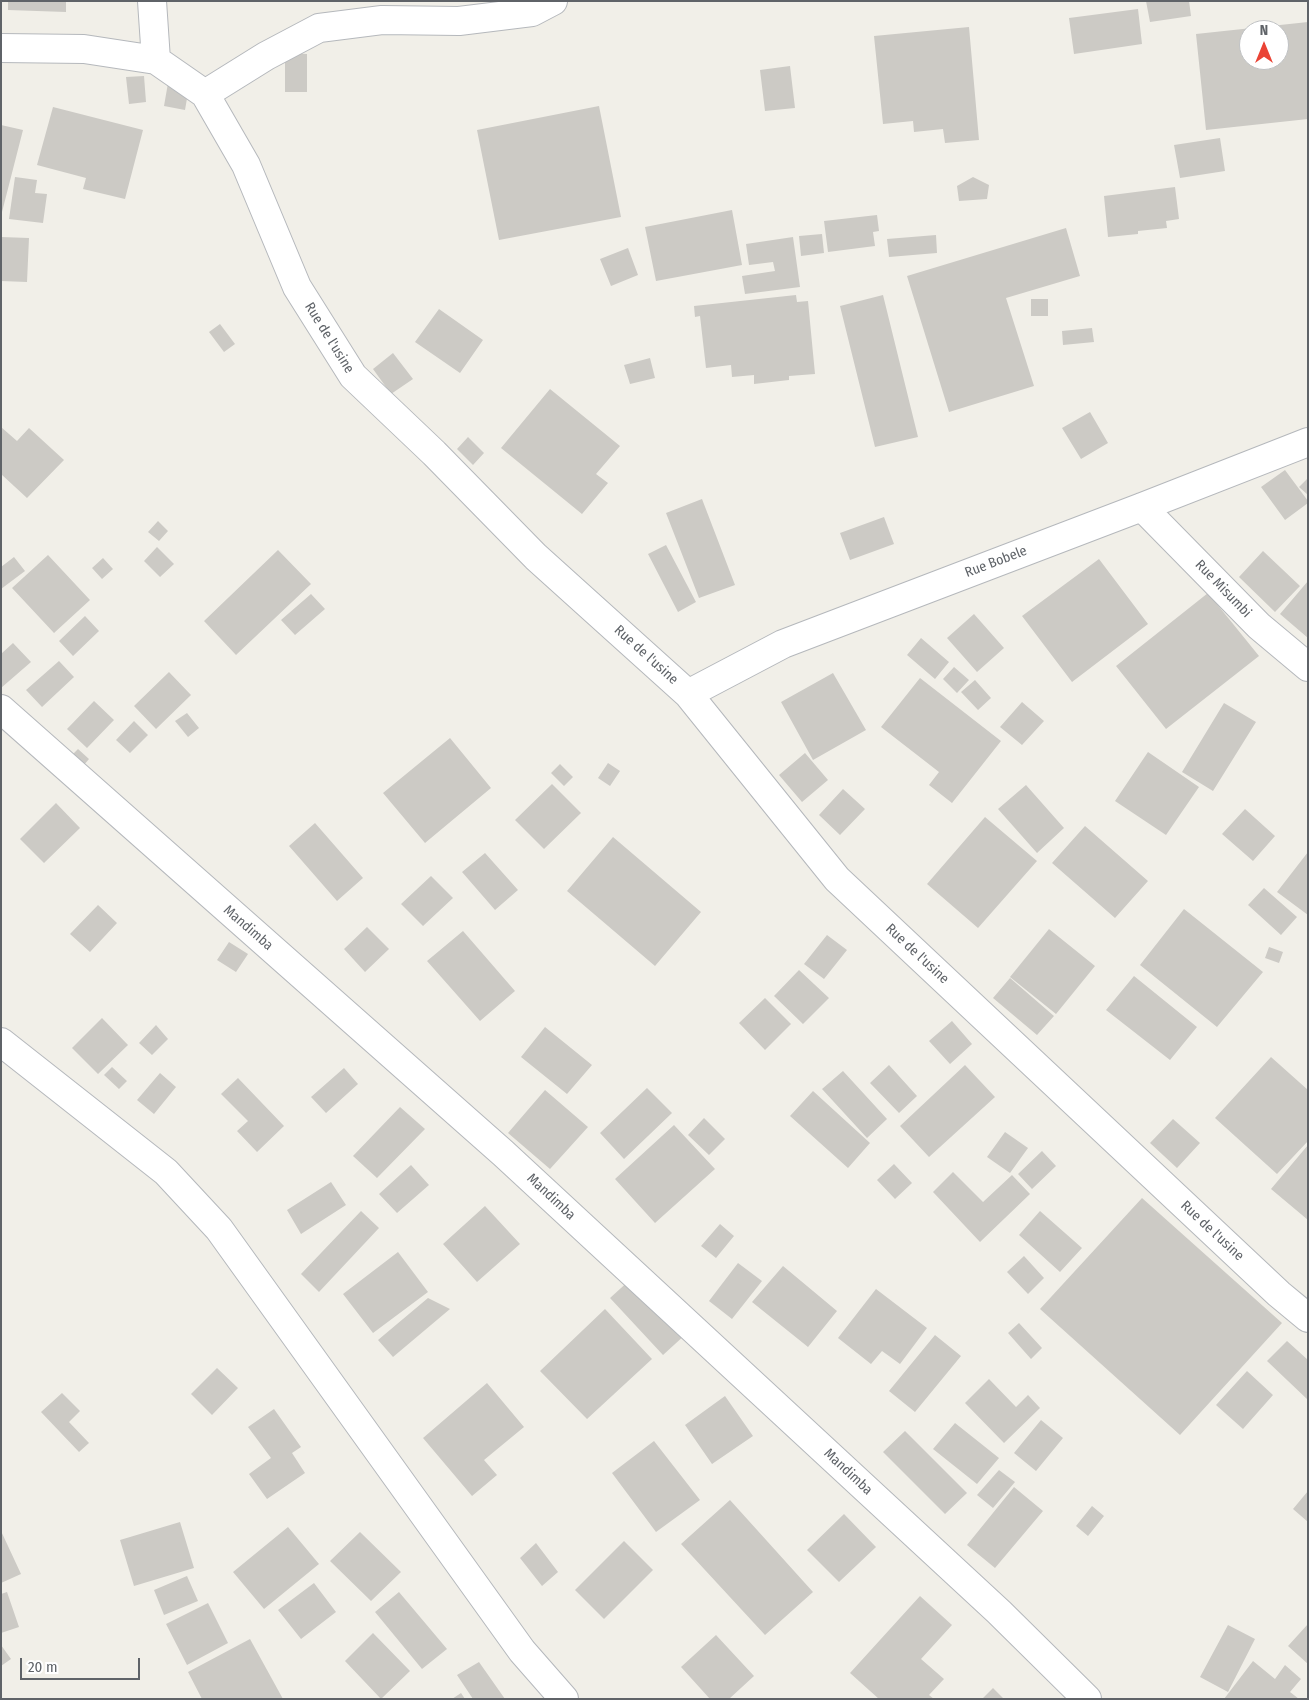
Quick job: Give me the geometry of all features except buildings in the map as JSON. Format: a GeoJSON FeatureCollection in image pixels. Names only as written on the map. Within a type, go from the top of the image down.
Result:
{"type":"FeatureCollection","features":[{"type":"Feature","properties":{"kind":"street"},"geometry":{"type":"LineString","coordinates":[[152,1],[156,60]]}},
{"type":"Feature","properties":{"kind":"street"},"geometry":{"type":"LineString","coordinates":[[205,94],[266,56],[319,28],[382,20],[459,21],[532,12],[553,1]]}},
{"type":"Feature","properties":{"kind":"street","name":"Rue de l'usine"},"geometry":{"type":"LineString","coordinates":[[1,48],[84,49],[156,60],[205,94],[246,165],[297,287],[353,376],[434,453],[536,556],[688,694],[837,879],[1265,1281],[1308,1318]]}},
{"type":"Feature","properties":{"kind":"street","name":"Rue Bobele"},"geometry":{"type":"LineString","coordinates":[[688,694],[782,644],[1308,442]]}},
{"type":"Feature","properties":{"kind":"street","name":"Rue Misumbi"},"geometry":{"type":"LineString","coordinates":[[1142,507],[1258,626],[1308,667]]}},
{"type":"Feature","properties":{"kind":"street","name":"Mandimba"},"geometry":{"type":"LineString","coordinates":[[1,709],[504,1153],[999,1612],[1087,1699]]}},
{"type":"Feature","properties":{"kind":"street"},"geometry":{"type":"LineString","coordinates":[[1,1042],[166,1172],[219,1229],[522,1651],[564,1699]]}}]}
